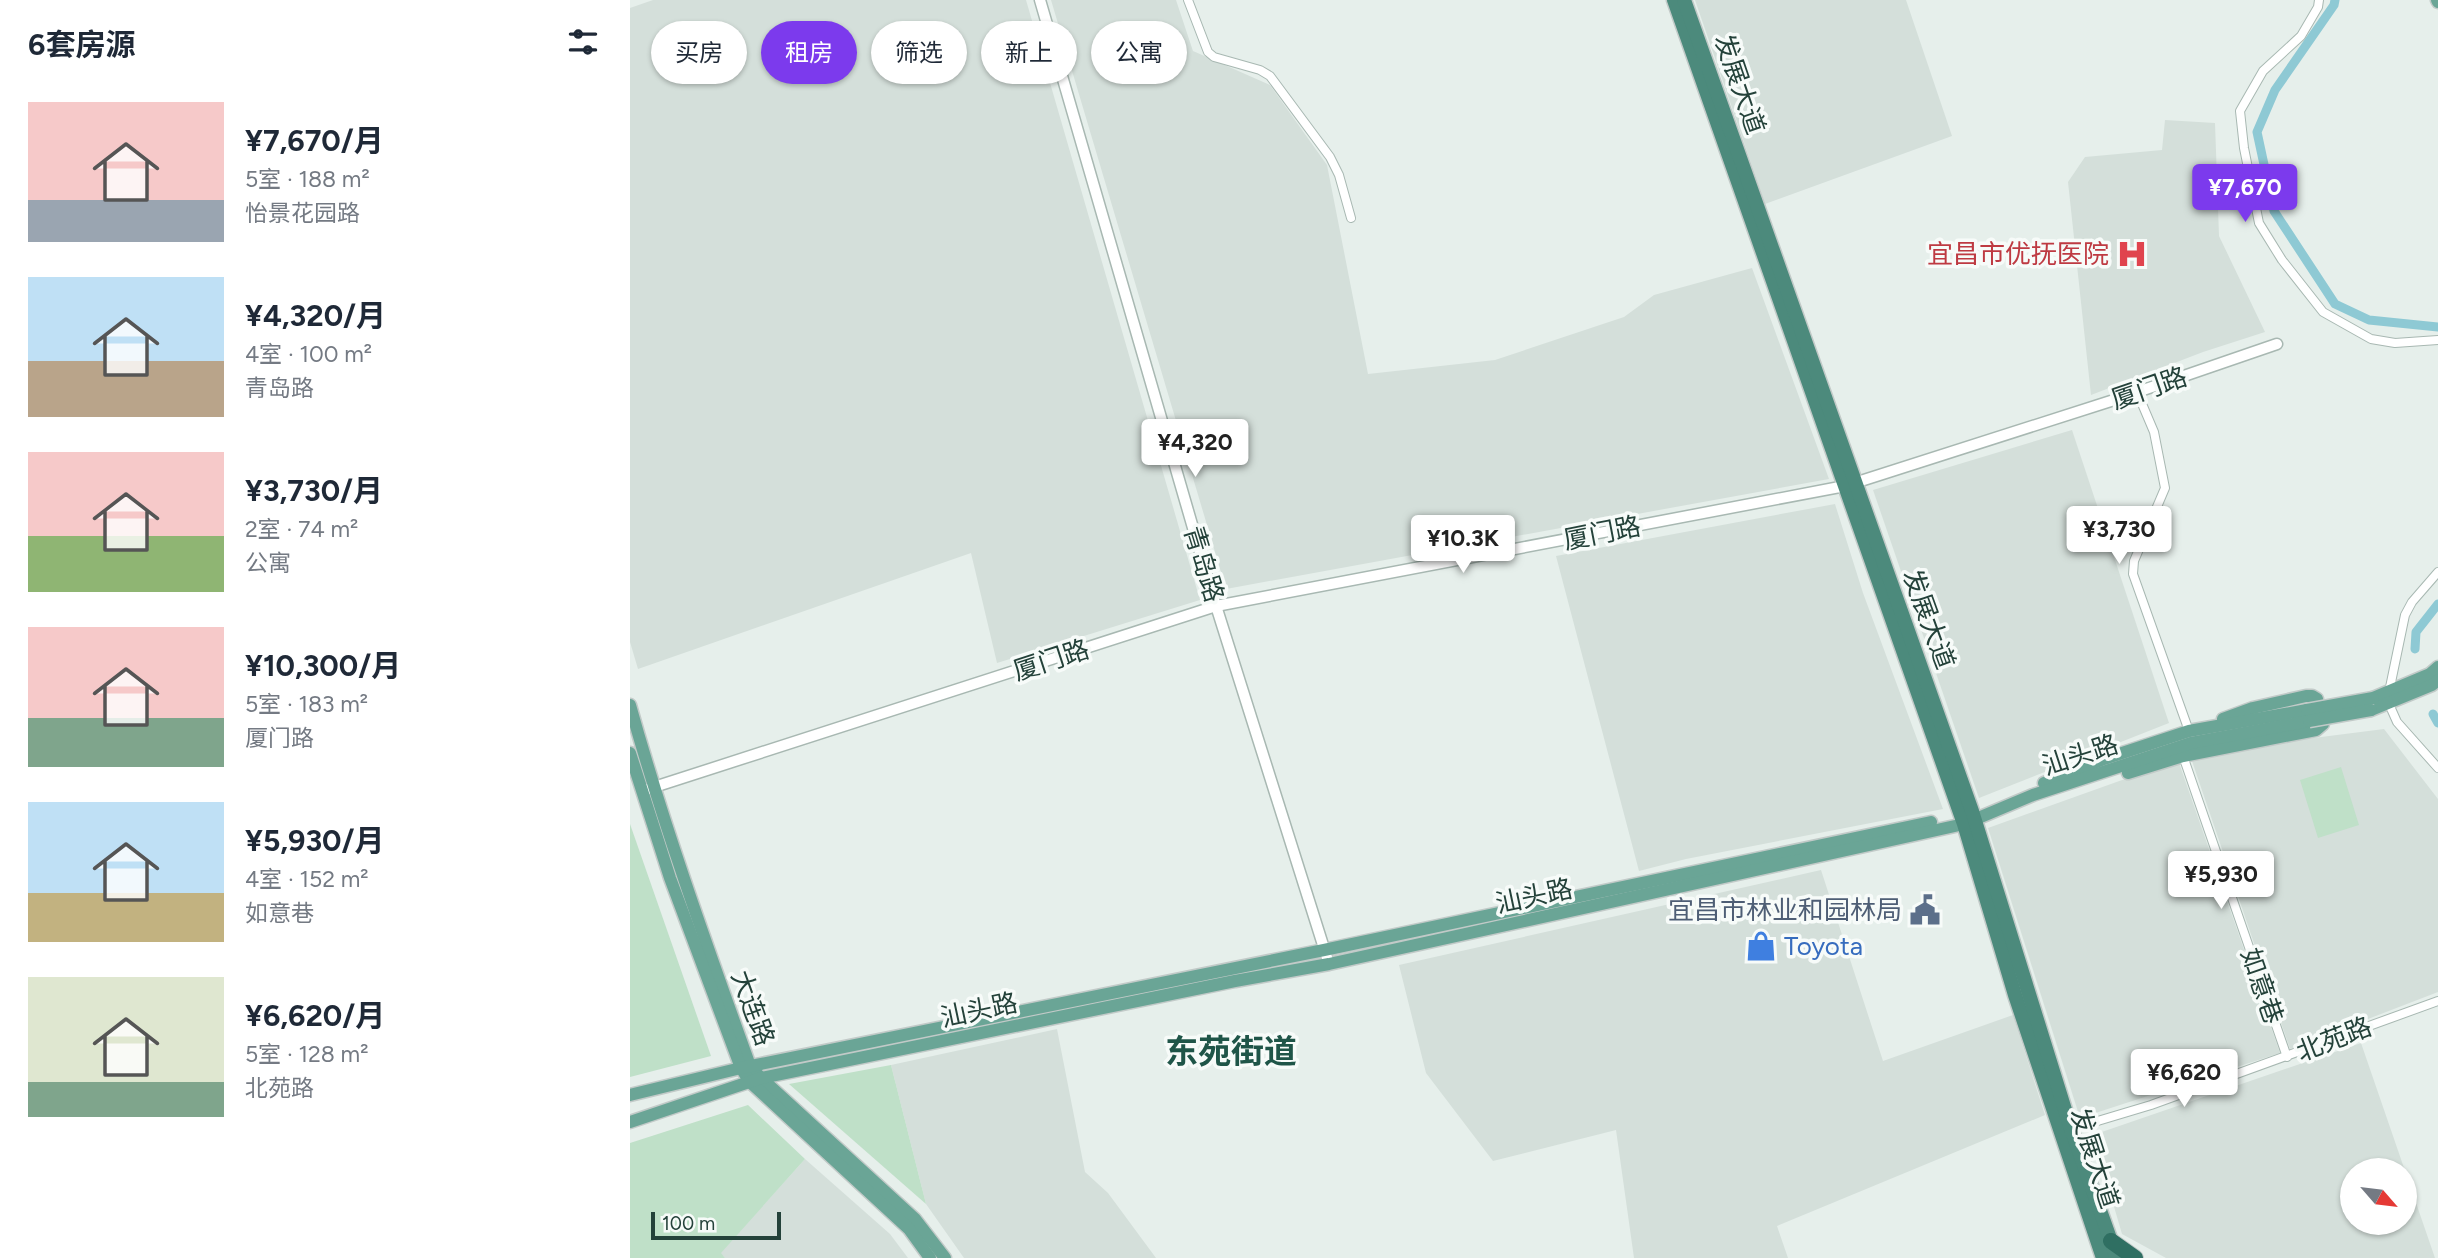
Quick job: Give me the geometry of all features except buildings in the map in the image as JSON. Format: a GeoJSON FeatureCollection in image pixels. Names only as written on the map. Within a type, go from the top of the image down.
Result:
{"type":"FeatureCollection","features":[{"type":"Feature","properties":{"kind":"highway","name":"发展大道"},"geometry":{"type":"LineString","coordinates":[[1674,0],[1968,818],[2071,1129],[2117,1258]]}},
{"type":"Feature","properties":{"kind":"highway","name":"发展大道"},"geometry":{"type":"LineString","coordinates":[[1684,0],[1850,485]]}},
{"type":"Feature","properties":{"kind":"highway","name":"发展大道"},"geometry":{"type":"LineString","coordinates":[[1968,818],[2015,995],[2103,1258]]}},
{"type":"Feature","properties":{"kind":"highway"},"geometry":{"type":"LineString","coordinates":[[2111,1241],[2135,1258]]}},
{"type":"Feature","properties":{"kind":"main road","name":"汕头路"},"geometry":{"type":"LineString","coordinates":[[2389,699],[2438,667]]}},
{"type":"Feature","properties":{"kind":"main road","name":"汕头路"},"geometry":{"type":"LineString","coordinates":[[630,1095],[745,1067],[1968,818],[2104,759],[2189,731],[2372,704],[2438,681]]}},
{"type":"Feature","properties":{"kind":"main road"},"geometry":{"type":"LineString","coordinates":[[2189,731],[2253,708],[2306,696],[2316,699]]}},
{"type":"Feature","properties":{"kind":"main road","name":"大连路"},"geometry":{"type":"LineString","coordinates":[[630,705],[648,790]]}},
{"type":"Feature","properties":{"kind":"main road","name":"汕头路"},"geometry":{"type":"LineString","coordinates":[[630,1122],[756,1080],[1222,983],[1329,964],[1968,818],[2191,743],[2308,715]]}},
{"type":"Feature","properties":{"kind":"main road"},"geometry":{"type":"LineString","coordinates":[[2033,795],[2061,794],[2183,756],[2316,730],[2323,724]]}},
{"type":"Feature","properties":{"kind":"main road","name":"大连路"},"geometry":{"type":"LineString","coordinates":[[630,753],[648,790],[682,877],[745,1067],[909,1229],[930,1258]]}},
{"type":"Feature","properties":{"kind":"main road","name":"大连路"},"geometry":{"type":"LineString","coordinates":[[756,1080],[915,1219],[945,1258]]}},
{"type":"Feature","properties":{"kind":"street","name":"青岛路"},"geometry":{"type":"LineString","coordinates":[[1040,0],[1216,606],[1329,964]]}},
{"type":"Feature","properties":{"kind":"street"},"geometry":{"type":"LineString","coordinates":[[1188,0],[1208,52],[1214,57],[1266,72],[1309,128],[1339,175],[1351,218]]}},
{"type":"Feature","properties":{"kind":"street"},"geometry":{"type":"LineString","coordinates":[[2319,0],[2318,7],[2301,36],[2263,71],[2239,111],[2259,223],[2281,260],[2323,312],[2371,340],[2395,343],[2438,340]]}},
{"type":"Feature","properties":{"kind":"street","name":"厦门路"},"geometry":{"type":"LineString","coordinates":[[648,790],[1216,606],[1850,485],[2137,393],[2277,344]]}},
{"type":"Feature","properties":{"kind":"street"},"geometry":{"type":"LineString","coordinates":[[2137,393],[2154,432],[2165,488],[2134,561],[2133,574],[2189,731]]}},
{"type":"Feature","properties":{"kind":"street"},"geometry":{"type":"LineString","coordinates":[[2438,572],[2412,601],[2405,615],[2389,699],[2397,722],[2438,768]]}},
{"type":"Feature","properties":{"kind":"street","name":"如意巷"},"geometry":{"type":"LineString","coordinates":[[2183,756],[2287,1057]]}},
{"type":"Feature","properties":{"kind":"street","name":"北苑路"},"geometry":{"type":"LineString","coordinates":[[2071,1129],[2151,1105],[2438,1001]]}},
{"type":"Feature","properties":{"kind":"shaded area"},"geometry":{"type":"Polygon","coordinates":[[[653,0],[1026,0],[1032,21],[981,21],[981,84],[1050,84],[1200,600],[997,663],[971,553],[638,669],[630,642],[630,8],[653,0]]]}},
{"type":"Feature","properties":{"kind":"shaded area"},"geometry":{"type":"Polygon","coordinates":[[[1051,0],[1176,0],[1183,21],[1091,21],[1091,84],[1187,84],[1187,33],[1193,51],[1270,85],[1327,165],[1368,374],[1495,360],[1624,317],[1654,295],[1752,268],[1829,479],[1226,589],[1076,84],[1077,21],[1057,21],[1051,0]]]}},
{"type":"Feature","properties":{"kind":"shaded area"},"geometry":{"type":"Polygon","coordinates":[[[1695,0],[1906,0],[1952,136],[1765,204],[1695,0]]]}},
{"type":"Feature","properties":{"kind":"shaded area","name":"宜昌市优抚医院"},"geometry":{"type":"Polygon","coordinates":[[[2165,120],[2215,123],[2219,236],[2265,332],[2203,352],[2091,395],[2068,182],[2085,157],[2162,150],[2165,120]]]}},
{"type":"Feature","properties":{"kind":"shaded area"},"geometry":{"type":"Polygon","coordinates":[[[2072,430],[2169,723],[1979,798],[1873,490],[2072,430]]]}},
{"type":"Feature","properties":{"kind":"shaded area"},"geometry":{"type":"Polygon","coordinates":[[[1835,504],[1863,593],[1943,809],[1686,859],[1639,871],[1556,556],[1835,504]]]}},
{"type":"Feature","properties":{"kind":"shaded area"},"geometry":{"type":"Polygon","coordinates":[[[2384,729],[2438,799],[2438,992],[2290,1049],[2192,761],[2267,744],[2384,729]]]}},
{"type":"Feature","properties":{"kind":"shaded area"},"geometry":{"type":"Polygon","coordinates":[[[2178,760],[2280,1053],[2080,1118],[1988,828],[2178,760]]]}},
{"type":"Feature","properties":{"kind":"shaded area"},"geometry":{"type":"Polygon","coordinates":[[[1821,870],[1883,1061],[2013,1015],[2045,1115],[1777,1226],[1788,1258],[1634,1258],[1616,1130],[1493,1161],[1426,1073],[1399,965],[1821,870]]]}},
{"type":"Feature","properties":{"kind":"shaded area"},"geometry":{"type":"Polygon","coordinates":[[[1057,1029],[1085,1172],[1108,1193],[1156,1258],[964,1258],[926,1204],[891,1065],[1057,1029]]]}},
{"type":"Feature","properties":{"kind":"shaded area"},"geometry":{"type":"Polygon","coordinates":[[[2361,1043],[2401,1158],[2340,1158],[2340,1236],[2417,1236],[2417,1206],[2435,1258],[2166,1258],[2122,1234],[2093,1135],[2361,1043]]]}},
{"type":"Feature","properties":{"kind":"shaded area"},"geometry":{"type":"Polygon","coordinates":[[[805,1159],[890,1234],[908,1258],[725,1258],[720,1253],[805,1159]]]}},
{"type":"Feature","properties":{"kind":"green space"},"geometry":{"type":"Polygon","coordinates":[[[2341,767],[2359,825],[2318,838],[2300,780],[2341,767]]]}},
{"type":"Feature","properties":{"kind":"green space"},"geometry":{"type":"Polygon","coordinates":[[[630,824],[711,1056],[630,1077],[630,824]]]}},
{"type":"Feature","properties":{"kind":"green space"},"geometry":{"type":"Polygon","coordinates":[[[891,1065],[926,1204],[789,1084],[891,1065]]]}},
{"type":"Feature","properties":{"kind":"green space"},"geometry":{"type":"Polygon","coordinates":[[[748,1105],[805,1159],[721,1253],[725,1258],[630,1258],[630,1143],[748,1105]]]}},
{"type":"Feature","properties":{"kind":"waterway"},"geometry":{"type":"LineString","coordinates":[[2335,0],[2275,90],[2257,132],[2274,211],[2335,304],[2369,320],[2438,327]]}},
{"type":"Feature","properties":{"kind":"waterway"},"geometry":{"type":"LineString","coordinates":[[2415,649],[2416,632],[2438,604]]}},
{"type":"Feature","properties":{"kind":"waterway"},"geometry":{"type":"LineString","coordinates":[[2433,714],[2438,723]]}},
{"type":"Feature","properties":{"kind":"place","name":"宜昌市优抚医院"},"geometry":{"type":"Point","coordinates":[2132,254]}},
{"type":"Feature","properties":{"kind":"place","name":"宜昌市林业和园林局"},"geometry":{"type":"Point","coordinates":[1925,910]}},
{"type":"Feature","properties":{"kind":"place","name":"Toyota"},"geometry":{"type":"Point","coordinates":[1761,946]}},
{"type":"Feature","properties":{"kind":"district","name":"东苑街道"},"geometry":{"type":"Point","coordinates":[1231,1051]}}]}
